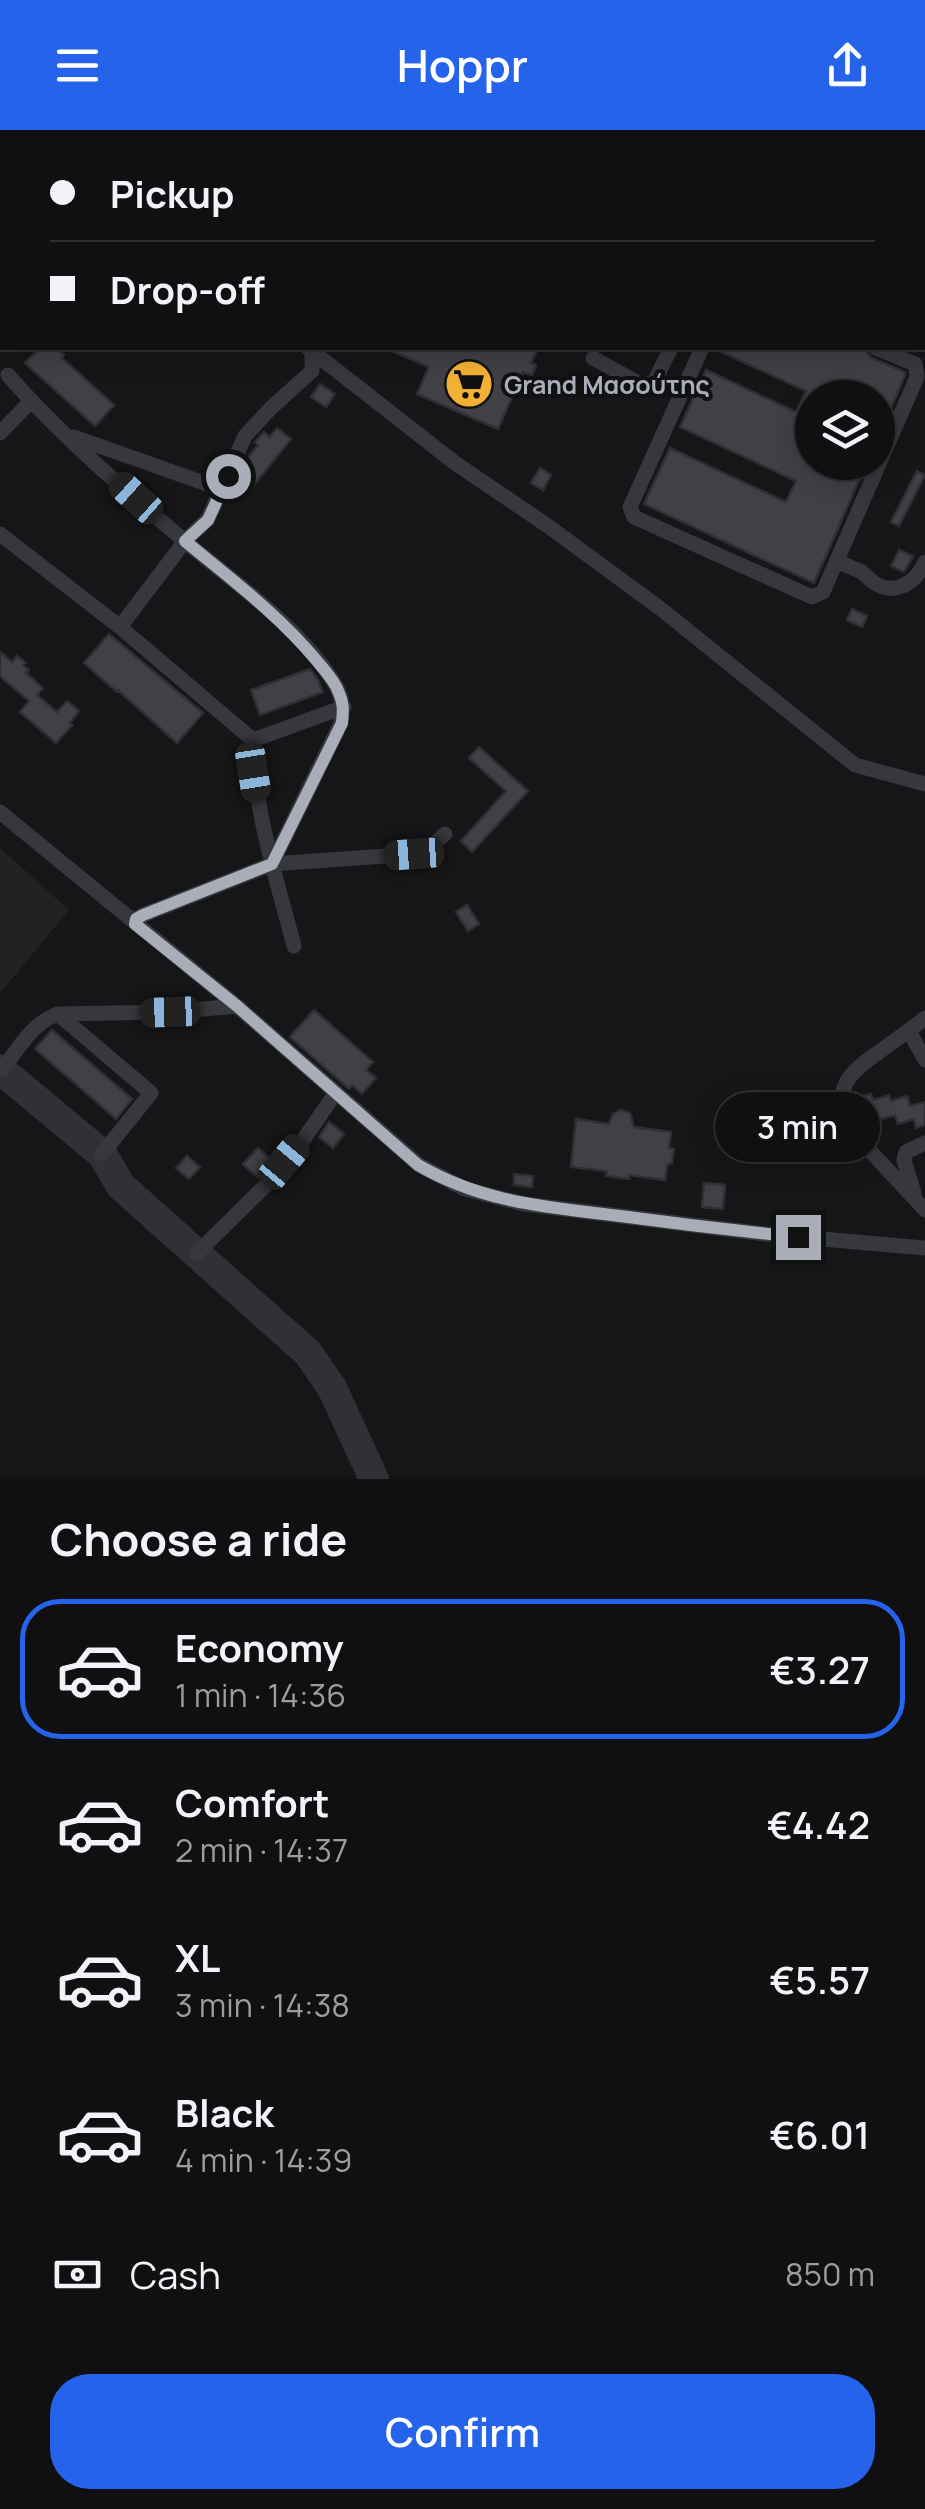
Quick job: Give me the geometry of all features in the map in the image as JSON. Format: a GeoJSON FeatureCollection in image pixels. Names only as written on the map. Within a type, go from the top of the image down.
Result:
{"type":"FeatureCollection","features":[{"type":"Feature","properties":{"kind":"street"},"geometry":{"type":"LineString","coordinates":[[120,627],[185,541],[208,520],[245,436],[312,371],[310,350]]}},
{"type":"Feature","properties":{"kind":"street"},"geometry":{"type":"LineString","coordinates":[[311,350],[455,464],[661,609],[856,765],[925,784]]}},
{"type":"Feature","properties":{"kind":"street"},"geometry":{"type":"LineString","coordinates":[[701,350],[630,507],[634,517],[812,597],[824,592],[917,377],[915,364],[881,350]]}},
{"type":"Feature","properties":{"kind":"street"},"geometry":{"type":"LineString","coordinates":[[593,358],[642,385],[654,382],[668,354],[691,372]]}},
{"type":"Feature","properties":{"kind":"street"},"geometry":{"type":"LineString","coordinates":[[8,375],[64,434],[274,614],[337,686],[344,706],[342,723],[272,864]]}},
{"type":"Feature","properties":{"kind":"street"},"geometry":{"type":"LineString","coordinates":[[0,433],[31,401]]}},
{"type":"Feature","properties":{"kind":"street"},"geometry":{"type":"LineString","coordinates":[[64,434],[221,490]]}},
{"type":"Feature","properties":{"kind":"street"},"geometry":{"type":"LineString","coordinates":[[0,534],[120,627],[253,740],[262,832],[294,946]]}},
{"type":"Feature","properties":{"kind":"street"},"geometry":{"type":"LineString","coordinates":[[837,561],[865,574],[875,584],[894,588],[919,575],[925,562]]}},
{"type":"Feature","properties":{"kind":"street"},"geometry":{"type":"LineString","coordinates":[[253,740],[344,706]]}},
{"type":"Feature","properties":{"kind":"street"},"geometry":{"type":"LineString","coordinates":[[0,812],[237,1006],[418,1165],[466,1189],[524,1204],[582,1212],[925,1248]]}},
{"type":"Feature","properties":{"kind":"street"},"geometry":{"type":"LineString","coordinates":[[135,924],[143,915],[272,864],[414,854],[427,850],[445,834]]}},
{"type":"Feature","properties":{"kind":"street"},"geometry":{"type":"LineString","coordinates":[[2,1070],[32,1031],[46,1018],[58,1014],[170,1012],[237,1006]]}},
{"type":"Feature","properties":{"kind":"street"},"geometry":{"type":"LineString","coordinates":[[58,1014],[151,1093],[102,1154]]}},
{"type":"Feature","properties":{"kind":"street"},"geometry":{"type":"LineString","coordinates":[[921,1206],[852,1133],[841,1112],[846,1080],[925,1018]]}},
{"type":"Feature","properties":{"kind":"street"},"geometry":{"type":"LineString","coordinates":[[909,1031],[925,1060]]}},
{"type":"Feature","properties":{"kind":"street"},"geometry":{"type":"LineString","coordinates":[[196,1253],[264,1187],[335,1094]]}},
{"type":"Feature","properties":{"kind":"street"},"geometry":{"type":"LineString","coordinates":[[921,1206],[904,1160],[906,1152],[925,1144]]}},
{"type":"Feature","properties":{"kind":"shaded area"},"geometry":{"type":"Polygon","coordinates":[[[0,848],[69,910],[0,993],[0,848]]]}},
{"type":"Feature","properties":{"kind":"building"},"geometry":{"type":"Polygon","coordinates":[[[38,350],[58,350],[64,355],[62,358],[114,405],[95,426],[25,363],[38,350]]]}},
{"type":"Feature","properties":{"kind":"building","name":"Grand Μασούτης"},"geometry":{"type":"Polygon","coordinates":[[[390,350],[537,350],[531,363],[536,365],[532,375],[523,372],[498,429],[417,394],[429,367],[390,350]]]}},
{"type":"Feature","properties":{"kind":"building"},"geometry":{"type":"Polygon","coordinates":[[[717,350],[865,350],[872,358],[905,375],[895,399],[895,380],[795,380],[795,386],[717,350]]]}},
{"type":"Feature","properties":{"kind":"building"},"geometry":{"type":"Polygon","coordinates":[[[706,370],[795,412],[795,480],[859,480],[814,583],[644,504],[670,448],[786,502],[796,481],[680,427],[706,370]]]}},
{"type":"Feature","properties":{"kind":"building"},"geometry":{"type":"Polygon","coordinates":[[[320,384],[335,394],[326,407],[311,397],[320,384]]]}},
{"type":"Feature","properties":{"kind":"building"},"geometry":{"type":"Polygon","coordinates":[[[277,428],[291,439],[244,497],[234,489],[258,445],[255,442],[264,432],[270,437],[277,428]]]}},
{"type":"Feature","properties":{"kind":"building"},"geometry":{"type":"Polygon","coordinates":[[[540,468],[551,475],[543,490],[531,483],[540,468]]]}},
{"type":"Feature","properties":{"kind":"building"},"geometry":{"type":"Polygon","coordinates":[[[917,471],[925,475],[899,526],[891,522],[917,471]]]}},
{"type":"Feature","properties":{"kind":"building"},"geometry":{"type":"Polygon","coordinates":[[[899,550],[913,556],[904,572],[891,566],[899,550]]]}},
{"type":"Feature","properties":{"kind":"building"},"geometry":{"type":"Polygon","coordinates":[[[852,609],[867,616],[862,627],[847,620],[852,609]]]}},
{"type":"Feature","properties":{"kind":"building"},"geometry":{"type":"Polygon","coordinates":[[[109,634],[203,713],[177,743],[84,663],[109,634]]]}},
{"type":"Feature","properties":{"kind":"building"},"geometry":{"type":"Polygon","coordinates":[[[0,652],[12,662],[17,656],[26,663],[26,673],[43,688],[37,695],[57,712],[67,701],[79,711],[56,743],[20,712],[29,701],[0,676],[0,652]]]}},
{"type":"Feature","properties":{"kind":"building"},"geometry":{"type":"Polygon","coordinates":[[[310,669],[323,692],[260,715],[251,690],[310,669]]]}},
{"type":"Feature","properties":{"kind":"building"},"geometry":{"type":"Polygon","coordinates":[[[479,747],[528,791],[472,852],[461,841],[506,791],[469,758],[479,747]]]}},
{"type":"Feature","properties":{"kind":"building"},"geometry":{"type":"Polygon","coordinates":[[[467,905],[479,924],[468,931],[456,912],[467,905]]]}},
{"type":"Feature","properties":{"kind":"building"},"geometry":{"type":"Polygon","coordinates":[[[314,1010],[373,1062],[366,1070],[376,1078],[362,1094],[352,1085],[349,1089],[290,1037],[314,1010]]]}},
{"type":"Feature","properties":{"kind":"building"},"geometry":{"type":"Polygon","coordinates":[[[52,1030],[132,1099],[116,1119],[35,1049],[52,1030]]]}},
{"type":"Feature","properties":{"kind":"building"},"geometry":{"type":"Polygon","coordinates":[[[871,1094],[873,1100],[889,1095],[891,1101],[907,1096],[910,1106],[925,1102],[925,1125],[916,1128],[914,1119],[898,1124],[895,1115],[879,1120],[877,1113],[858,1119],[853,1099],[871,1094]]]}},
{"type":"Feature","properties":{"kind":"building"},"geometry":{"type":"Polygon","coordinates":[[[620,1110],[630,1113],[634,1127],[671,1132],[669,1148],[674,1149],[665,1180],[606,1176],[607,1171],[571,1167],[576,1119],[609,1124],[613,1114],[620,1110]]]}},
{"type":"Feature","properties":{"kind":"building"},"geometry":{"type":"Polygon","coordinates":[[[329,1122],[344,1134],[333,1148],[319,1137],[329,1122]]]}},
{"type":"Feature","properties":{"kind":"building"},"geometry":{"type":"Polygon","coordinates":[[[258,1148],[272,1160],[257,1177],[243,1164],[258,1148]]]}},
{"type":"Feature","properties":{"kind":"building"},"geometry":{"type":"Polygon","coordinates":[[[187,1156],[200,1167],[189,1179],[176,1168],[187,1156]]]}},
{"type":"Feature","properties":{"kind":"building"},"geometry":{"type":"Polygon","coordinates":[[[514,1174],[533,1176],[532,1187],[514,1185],[514,1174]]]}},
{"type":"Feature","properties":{"kind":"building"},"geometry":{"type":"Polygon","coordinates":[[[704,1183],[725,1185],[723,1209],[702,1207],[704,1183]]]}},
{"type":"Feature","properties":{"kind":"taxiway"},"geometry":{"type":"LineString","coordinates":[[0,1069],[102,1154],[121,1186],[308,1353],[332,1388],[374,1479]]}},
{"type":"Feature","properties":{"kind":"place","name":"Grand Μασούτης"},"geometry":{"type":"Point","coordinates":[469,384]}},
{"type":"Feature","properties":{"kind":"route"},"geometry":{"type":"LineString","coordinates":[[228,476],[208,520],[185,541],[274,614],[300,641],[337,686],[344,706],[342,723],[272,864],[143,915],[135,924],[237,1006],[418,1165],[440,1178],[524,1204],[798,1237]]}}]}
